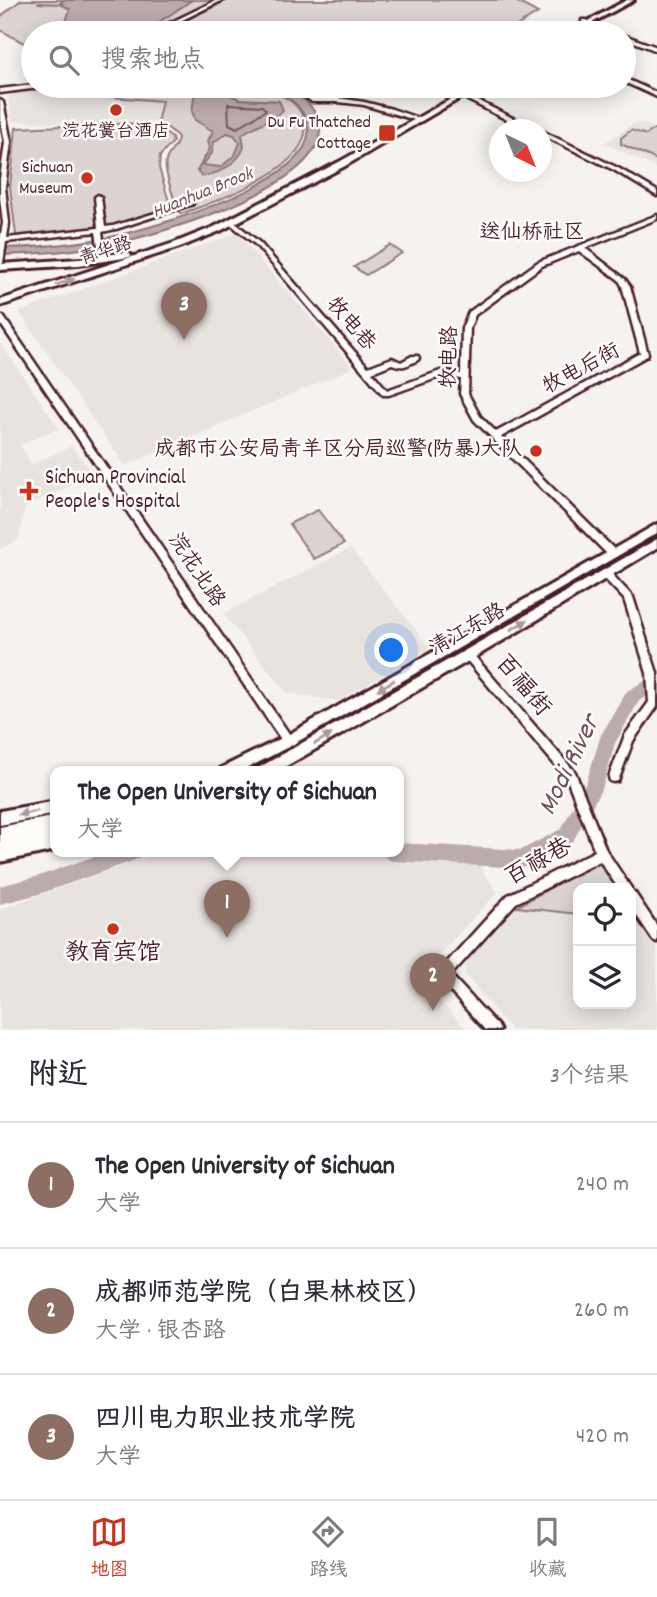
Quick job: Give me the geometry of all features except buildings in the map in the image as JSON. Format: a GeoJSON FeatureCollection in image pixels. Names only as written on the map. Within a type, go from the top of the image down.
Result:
{"type":"FeatureCollection","features":[{"type":"Feature","properties":{"kind":"main road"},"geometry":{"type":"LineString","coordinates":[[588,21],[623,0]]}},
{"type":"Feature","properties":{"kind":"main road"},"geometry":{"type":"LineString","coordinates":[[588,21],[631,0]]}},
{"type":"Feature","properties":{"kind":"main road","name":"青华路"},"geometry":{"type":"LineString","coordinates":[[0,263],[79,262],[155,248],[193,234],[338,161],[450,98]]}},
{"type":"Feature","properties":{"kind":"main road","name":"青华路"},"geometry":{"type":"LineString","coordinates":[[0,303],[187,241],[231,222],[342,164],[457,98]]}},
{"type":"Feature","properties":{"kind":"main road"},"geometry":{"type":"LineString","coordinates":[[79,262],[88,267],[88,274]]}},
{"type":"Feature","properties":{"kind":"main road","name":"清江东路"},"geometry":{"type":"LineString","coordinates":[[238,766],[288,741],[657,528]]}},
{"type":"Feature","properties":{"kind":"main road","name":"清江东路"},"geometry":{"type":"LineString","coordinates":[[274,766],[657,543]]}},
{"type":"Feature","properties":{"kind":"main road"},"geometry":{"type":"LineString","coordinates":[[0,818],[50,808]]}},
{"type":"Feature","properties":{"kind":"main road"},"geometry":{"type":"LineString","coordinates":[[0,834],[50,824]]}},
{"type":"Feature","properties":{"kind":"main road"},"geometry":{"type":"LineString","coordinates":[[0,843],[50,834]]}},
{"type":"Feature","properties":{"kind":"main road"},"geometry":{"type":"LineString","coordinates":[[0,855],[50,844]]}},
{"type":"Feature","properties":{"kind":"street"},"geometry":{"type":"LineString","coordinates":[[177,21],[221,0]]}},
{"type":"Feature","properties":{"kind":"street"},"geometry":{"type":"LineString","coordinates":[[636,41],[657,49]]}},
{"type":"Feature","properties":{"kind":"street"},"geometry":{"type":"LineString","coordinates":[[636,85],[657,95]]}},
{"type":"Feature","properties":{"kind":"street"},"geometry":{"type":"LineString","coordinates":[[0,91],[21,88]]}},
{"type":"Feature","properties":{"kind":"street"},"geometry":{"type":"LineString","coordinates":[[309,98],[332,99],[393,110],[415,118]]}},
{"type":"Feature","properties":{"kind":"street"},"geometry":{"type":"LineString","coordinates":[[468,98],[511,119]]}},
{"type":"Feature","properties":{"kind":"street"},"geometry":{"type":"LineString","coordinates":[[0,102],[8,142],[2,187],[6,223],[0,263]]}},
{"type":"Feature","properties":{"kind":"street"},"geometry":{"type":"LineString","coordinates":[[552,139],[626,174],[657,194]]}},
{"type":"Feature","properties":{"kind":"street"},"geometry":{"type":"LineString","coordinates":[[98,197],[103,259]]}},
{"type":"Feature","properties":{"kind":"street"},"geometry":{"type":"LineString","coordinates":[[2,243],[100,233],[190,204]]}},
{"type":"Feature","properties":{"kind":"street","name":"牧电路"},"geometry":{"type":"LineString","coordinates":[[613,554],[477,418],[464,394],[466,328],[472,314],[540,264],[657,218]]}},
{"type":"Feature","properties":{"kind":"street","name":"牧电巷"},"geometry":{"type":"LineString","coordinates":[[231,222],[258,244],[386,393],[443,373],[464,377]]}},
{"type":"Feature","properties":{"kind":"street","name":"牧电后街"},"geometry":{"type":"LineString","coordinates":[[495,436],[645,354],[622,279],[581,249]]}},
{"type":"Feature","properties":{"kind":"street","name":"浣花北路"},"geometry":{"type":"LineString","coordinates":[[0,318],[288,741]]}},
{"type":"Feature","properties":{"kind":"street"},"geometry":{"type":"LineString","coordinates":[[367,371],[392,361],[401,365],[415,358]]}},
{"type":"Feature","properties":{"kind":"street"},"geometry":{"type":"LineString","coordinates":[[606,574],[628,597],[653,665],[655,699],[629,738],[614,777]]}},
{"type":"Feature","properties":{"kind":"street","name":"百福街"},"geometry":{"type":"LineString","coordinates":[[468,655],[571,776],[596,835],[601,854],[621,883]]}},
{"type":"Feature","properties":{"kind":"street","name":"百禄巷"},"geometry":{"type":"LineString","coordinates":[[494,1030],[443,975],[512,900],[601,854]]}},
{"type":"Feature","properties":{"kind":"street"},"geometry":{"type":"LineString","coordinates":[[636,904],[657,936]]}},
{"type":"Feature","properties":{"kind":"shaded area"},"geometry":{"type":"Polygon","coordinates":[[[21,0],[218,0],[172,21],[21,21],[21,41],[0,30],[0,17],[21,0]]]}},
{"type":"Feature","properties":{"kind":"shaded area"},"geometry":{"type":"Polygon","coordinates":[[[228,0],[514,0],[538,13],[525,21],[184,21],[228,0]]]}},
{"type":"Feature","properties":{"kind":"shaded area"},"geometry":{"type":"Polygon","coordinates":[[[21,91],[21,98],[124,98],[162,101],[157,123],[141,121],[76,124],[12,121],[8,97],[21,91]]]}},
{"type":"Feature","properties":{"kind":"shaded area"},"geometry":{"type":"Polygon","coordinates":[[[124,98],[286,98],[300,110],[304,120],[304,137],[295,153],[280,168],[260,181],[181,214],[166,172],[167,158],[178,137],[157,123],[162,101],[124,98]]]}},
{"type":"Feature","properties":{"kind":"shaded area"},"geometry":{"type":"Polygon","coordinates":[[[636,122],[657,129],[657,169],[604,143],[636,122]]]}},
{"type":"Feature","properties":{"kind":"shaded area","name":"Sichuan Museum"},"geometry":{"type":"Polygon","coordinates":[[[139,123],[156,126],[172,138],[173,142],[160,156],[159,168],[171,208],[113,227],[22,237],[16,235],[10,187],[16,128],[139,123]]]}},
{"type":"Feature","properties":{"kind":"shaded area"},"geometry":{"type":"Polygon","coordinates":[[[654,129],[657,130],[657,160],[621,144],[621,138],[631,130],[646,135],[654,129]]]}},
{"type":"Feature","properties":{"kind":"shaded area"},"geometry":{"type":"Polygon","coordinates":[[[237,233],[353,368],[125,466],[19,312],[237,233]]]}},
{"type":"Feature","properties":{"kind":"shaded area"},"geometry":{"type":"Polygon","coordinates":[[[390,245],[402,253],[366,275],[354,267],[390,245]]]}},
{"type":"Feature","properties":{"kind":"shaded area","name":"Sichuan Provincial People's Hospital"},"geometry":{"type":"Polygon","coordinates":[[[0,343],[59,428],[20,445],[31,464],[72,446],[93,475],[25,507],[19,539],[0,549],[0,343]]]}},
{"type":"Feature","properties":{"kind":"shaded area"},"geometry":{"type":"Polygon","coordinates":[[[318,510],[344,544],[314,559],[289,524],[318,510]]]}},
{"type":"Feature","properties":{"kind":"shaded area"},"geometry":{"type":"Polygon","coordinates":[[[350,548],[430,648],[338,701],[287,693],[223,614],[350,548]]]}},
{"type":"Feature","properties":{"kind":"shaded area"},"geometry":{"type":"Polygon","coordinates":[[[148,857],[404,857],[481,863],[484,874],[498,892],[427,967],[433,993],[467,1030],[0,1030],[0,909],[148,857]]]}},
{"type":"Feature","properties":{"kind":"shaded area"},"geometry":{"type":"Polygon","coordinates":[[[593,863],[602,865],[615,883],[573,883],[573,913],[517,907],[593,863]]]}},
{"type":"Feature","properties":{"kind":"shaded area"},"geometry":{"type":"Polygon","coordinates":[[[517,907],[573,913],[573,1009],[636,1009],[636,920],[641,920],[657,944],[657,1030],[511,1030],[465,975],[465,963],[517,907]]]}},
{"type":"Feature","properties":{"kind":"water"},"geometry":{"type":"Polygon","coordinates":[[[63,0],[192,0],[160,21],[66,21],[70,9],[60,4],[63,0]]]}},
{"type":"Feature","properties":{"kind":"water"},"geometry":{"type":"Polygon","coordinates":[[[194,98],[279,101],[283,110],[242,134],[244,147],[233,163],[215,173],[202,176],[197,171],[210,148],[208,141],[213,131],[195,120],[192,111],[194,98]],[[227,133],[214,142],[212,153],[203,165],[221,167],[235,155],[240,143],[234,135],[227,133]]]}},
{"type":"Feature","properties":{"kind":"water"},"geometry":{"type":"Polygon","coordinates":[[[287,98],[301,98],[312,108],[320,134],[308,158],[282,180],[247,199],[207,216],[134,239],[70,250],[0,255],[0,248],[80,242],[157,225],[228,199],[261,183],[288,165],[305,145],[307,124],[298,106],[287,98]]]}},
{"type":"Feature","properties":{"kind":"waterway"},"geometry":{"type":"LineString","coordinates":[[38,3],[63,4]]}},
{"type":"Feature","properties":{"kind":"waterway","name":"Modi River"},"geometry":{"type":"LineString","coordinates":[[404,853],[522,859],[567,835],[594,786],[607,741],[633,696],[657,681]]}},
{"type":"Feature","properties":{"kind":"waterway","name":"Modi River"},"geometry":{"type":"LineString","coordinates":[[0,895],[39,885],[119,857]]}},
{"type":"Feature","properties":{"kind":"place","name":"浣花黉台酒店"},"geometry":{"type":"Point","coordinates":[116,110]}},
{"type":"Feature","properties":{"kind":"place","name":"Du Fu Thatched Cottage"},"geometry":{"type":"Point","coordinates":[387,133]}},
{"type":"Feature","properties":{"kind":"place","name":"Sichuan Museum"},"geometry":{"type":"Point","coordinates":[87,178]}},
{"type":"Feature","properties":{"kind":"place","name":"四川电力职业技术学院"},"geometry":{"type":"Point","coordinates":[184,340]}},
{"type":"Feature","properties":{"kind":"place","name":"成都市公安局青羊区分局巡警(防暴)大队"},"geometry":{"type":"Point","coordinates":[536,451]}},
{"type":"Feature","properties":{"kind":"place","name":"Sichuan Provincial People's Hospital"},"geometry":{"type":"Point","coordinates":[29,491]}},
{"type":"Feature","properties":{"kind":"place","name":"教育宾馆"},"geometry":{"type":"Point","coordinates":[113,929]}},
{"type":"Feature","properties":{"kind":"place","name":"The Open University of Sichuan"},"geometry":{"type":"Point","coordinates":[227,938]}},
{"type":"Feature","properties":{"kind":"place","name":"成都师范学院（白果林校区）"},"geometry":{"type":"Point","coordinates":[433,1011]}},
{"type":"Feature","properties":{"kind":"district","name":"送仙桥社区"},"geometry":{"type":"Point","coordinates":[532,234]}},
{"type":"Feature","properties":{"kind":"water label","name":"Huanhua Brook"},"geometry":{"type":"Point","coordinates":[203,194]}}]}
